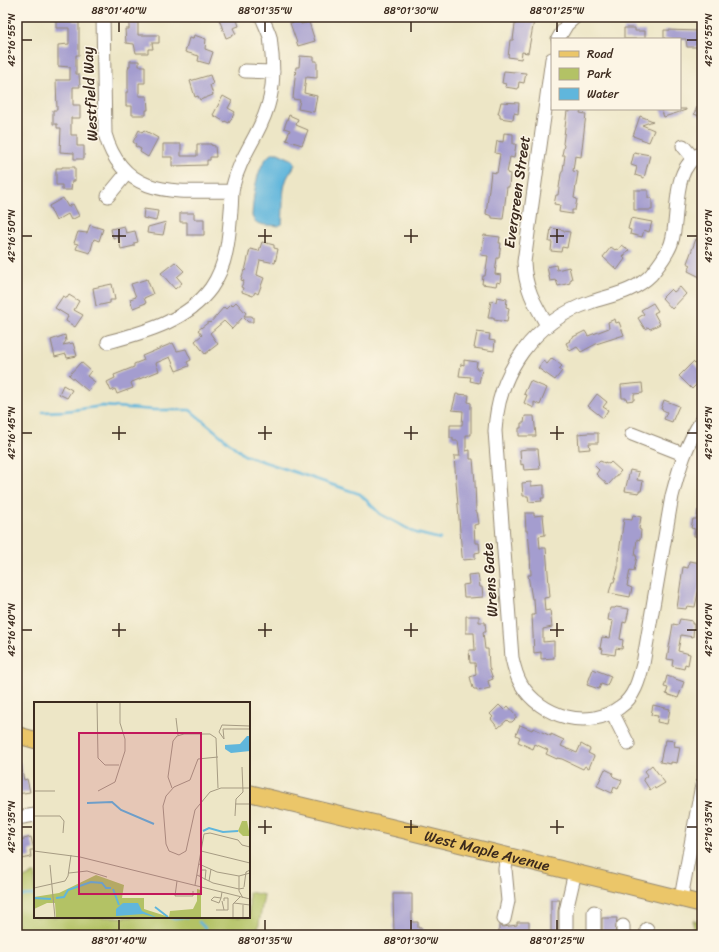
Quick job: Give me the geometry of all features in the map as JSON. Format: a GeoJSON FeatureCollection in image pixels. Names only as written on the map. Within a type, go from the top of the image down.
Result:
{"type":"FeatureCollection","features":[{"type":"Feature","properties":{"kind":"main road"},"geometry":{"type":"LineString","coordinates":[[17,735],[34,740]]}},
{"type":"Feature","properties":{"kind":"main road","name":"West Maple Avenue"},"geometry":{"type":"LineString","coordinates":[[250,793],[702,904]]}},
{"type":"Feature","properties":{"kind":"street","name":"Westfield Way"},"geometry":{"type":"LineString","coordinates":[[103,17],[105,134],[109,148],[116,160],[127,173],[153,188],[165,190],[232,191]]}},
{"type":"Feature","properties":{"kind":"street"},"geometry":{"type":"LineString","coordinates":[[108,342],[131,336],[169,322],[187,312],[200,301],[211,288],[221,270],[227,254],[232,191],[237,171],[262,122],[269,105],[273,87],[274,72],[270,37],[262,17]]}},
{"type":"Feature","properties":{"kind":"street"},"geometry":{"type":"LineString","coordinates":[[559,38],[567,24],[575,17]]}},
{"type":"Feature","properties":{"kind":"street","name":"Evergreen Street"},"geometry":{"type":"LineString","coordinates":[[547,325],[528,291],[524,262],[551,66]]}},
{"type":"Feature","properties":{"kind":"street"},"geometry":{"type":"LineString","coordinates":[[246,71],[274,72]]}},
{"type":"Feature","properties":{"kind":"street"},"geometry":{"type":"LineString","coordinates":[[682,146],[698,156]]}},
{"type":"Feature","properties":{"kind":"street","name":"Wrens Gate"},"geometry":{"type":"LineString","coordinates":[[698,156],[689,164],[681,177],[677,189],[675,227],[670,245],[662,260],[650,275],[620,294],[573,309],[547,325],[533,339],[511,369],[502,390],[496,418],[495,431],[512,658],[521,684],[530,696],[554,713],[586,720],[603,717],[621,707],[629,699],[636,687],[640,676],[672,496],[683,454],[695,430],[702,420]]}},
{"type":"Feature","properties":{"kind":"street"},"geometry":{"type":"LineString","coordinates":[[108,196],[127,173]]}},
{"type":"Feature","properties":{"kind":"street"},"geometry":{"type":"LineString","coordinates":[[632,434],[683,454]]}},
{"type":"Feature","properties":{"kind":"street"},"geometry":{"type":"LineString","coordinates":[[612,712],[628,744]]}},
{"type":"Feature","properties":{"kind":"street"},"geometry":{"type":"LineString","coordinates":[[681,898],[697,839],[702,785]]}},
{"type":"Feature","properties":{"kind":"street"},"geometry":{"type":"LineString","coordinates":[[17,818],[34,816]]}},
{"type":"Feature","properties":{"kind":"street"},"geometry":{"type":"LineString","coordinates":[[504,919],[508,901],[505,869],[507,855]]}},
{"type":"Feature","properties":{"kind":"street"},"geometry":{"type":"LineString","coordinates":[[566,935],[566,911],[575,872]]}},
{"type":"Feature","properties":{"kind":"street"},"geometry":{"type":"LineString","coordinates":[[594,912],[594,935]]}},
{"type":"Feature","properties":{"kind":"green space"},"geometry":{"type":"Polygon","coordinates":[[[34,873],[34,918],[250,918],[250,892],[264,895],[257,935],[17,935],[17,881],[34,873]]]}},
{"type":"Feature","properties":{"kind":"green space"},"geometry":{"type":"Polygon","coordinates":[[[693,920],[702,922],[702,935],[693,935],[693,920]]]}},
{"type":"Feature","properties":{"kind":"water"},"geometry":{"type":"Polygon","coordinates":[[[273,153],[278,153],[293,160],[295,164],[285,184],[282,223],[279,226],[260,224],[254,220],[252,216],[256,182],[259,172],[267,157],[273,153]]]}},
{"type":"Feature","properties":{"kind":"building"},"geometry":{"type":"Polygon","coordinates":[[[56,17],[73,17],[73,21],[79,21],[79,55],[76,55],[76,74],[79,74],[80,87],[73,87],[73,105],[80,105],[80,118],[71,118],[71,135],[77,135],[77,146],[84,146],[84,159],[74,159],[74,153],[60,152],[61,128],[57,128],[57,124],[53,124],[53,110],[57,110],[56,80],[70,80],[70,67],[58,66],[58,45],[69,44],[69,28],[56,28],[56,17]]]}},
{"type":"Feature","properties":{"kind":"building"},"geometry":{"type":"Polygon","coordinates":[[[129,17],[138,17],[138,35],[159,35],[159,43],[152,43],[153,49],[148,49],[148,53],[136,53],[134,44],[126,43],[125,29],[129,29],[129,17]]]}},
{"type":"Feature","properties":{"kind":"building"},"geometry":{"type":"Polygon","coordinates":[[[225,17],[236,17],[239,26],[233,28],[236,34],[226,38],[219,19],[225,17]]]}},
{"type":"Feature","properties":{"kind":"building"},"geometry":{"type":"Polygon","coordinates":[[[516,17],[532,17],[532,20],[534,21],[528,53],[522,52],[521,59],[508,57],[510,40],[513,40],[516,17]]]}},
{"type":"Feature","properties":{"kind":"building"},"geometry":{"type":"Polygon","coordinates":[[[300,21],[301,24],[309,22],[315,41],[298,46],[290,23],[300,21]]]}},
{"type":"Feature","properties":{"kind":"building"},"geometry":{"type":"Polygon","coordinates":[[[624,28],[635,28],[635,31],[645,31],[645,38],[624,38],[624,28]]]}},
{"type":"Feature","properties":{"kind":"building"},"geometry":{"type":"Polygon","coordinates":[[[664,30],[702,31],[702,47],[687,47],[686,39],[664,38],[664,30]]]}},
{"type":"Feature","properties":{"kind":"building"},"geometry":{"type":"Polygon","coordinates":[[[194,35],[206,39],[205,49],[213,52],[209,64],[198,61],[199,56],[185,52],[189,38],[193,39],[194,35]]]}},
{"type":"Feature","properties":{"kind":"building"},"geometry":{"type":"Polygon","coordinates":[[[300,56],[314,57],[314,61],[317,61],[317,78],[306,77],[304,93],[317,96],[314,112],[298,109],[300,100],[293,99],[296,67],[299,67],[300,56]]]}},
{"type":"Feature","properties":{"kind":"building"},"geometry":{"type":"Polygon","coordinates":[[[130,61],[139,61],[139,66],[145,66],[145,83],[139,83],[139,96],[147,96],[148,110],[146,110],[146,115],[132,115],[132,106],[126,106],[126,92],[128,92],[128,70],[130,61]]]}},
{"type":"Feature","properties":{"kind":"building"},"geometry":{"type":"Polygon","coordinates":[[[504,71],[526,73],[524,83],[519,82],[518,89],[505,87],[506,84],[502,83],[504,71]]]}},
{"type":"Feature","properties":{"kind":"building"},"geometry":{"type":"Polygon","coordinates":[[[210,75],[213,84],[210,85],[213,95],[200,100],[198,96],[195,97],[190,81],[210,75]]]}},
{"type":"Feature","properties":{"kind":"building"},"geometry":{"type":"Polygon","coordinates":[[[223,96],[232,101],[228,108],[235,112],[229,123],[213,115],[223,96]]]}},
{"type":"Feature","properties":{"kind":"building"},"geometry":{"type":"Polygon","coordinates":[[[501,102],[519,103],[518,114],[514,113],[513,120],[500,118],[500,114],[498,114],[501,102]]]}},
{"type":"Feature","properties":{"kind":"building"},"geometry":{"type":"Polygon","coordinates":[[[697,107],[702,110],[702,117],[694,114],[697,107]]]}},
{"type":"Feature","properties":{"kind":"building"},"geometry":{"type":"Polygon","coordinates":[[[686,109],[686,110],[664,117],[661,110],[686,109]]]}},
{"type":"Feature","properties":{"kind":"building"},"geometry":{"type":"Polygon","coordinates":[[[570,110],[581,110],[580,113],[586,114],[581,157],[575,156],[573,171],[578,172],[574,198],[577,199],[575,210],[572,210],[572,214],[559,212],[560,205],[554,204],[556,195],[558,195],[563,170],[565,155],[562,155],[567,111],[570,112],[570,110]]]}},
{"type":"Feature","properties":{"kind":"building"},"geometry":{"type":"Polygon","coordinates":[[[289,115],[298,119],[296,125],[308,130],[302,145],[286,140],[290,130],[284,128],[289,115]]]}},
{"type":"Feature","properties":{"kind":"building"},"geometry":{"type":"Polygon","coordinates":[[[640,116],[653,121],[642,125],[654,130],[649,142],[633,136],[640,116]]]}},
{"type":"Feature","properties":{"kind":"building"},"geometry":{"type":"Polygon","coordinates":[[[139,130],[142,132],[144,130],[158,138],[148,157],[140,152],[141,149],[135,146],[136,144],[133,142],[139,130]]]}},
{"type":"Feature","properties":{"kind":"building"},"geometry":{"type":"Polygon","coordinates":[[[504,133],[513,134],[513,144],[516,144],[514,158],[510,157],[507,173],[510,174],[509,187],[507,187],[503,219],[492,218],[492,216],[486,214],[491,172],[497,173],[500,154],[495,153],[497,141],[503,142],[504,133]]]}},
{"type":"Feature","properties":{"kind":"building"},"geometry":{"type":"Polygon","coordinates":[[[163,144],[181,144],[181,156],[197,156],[197,144],[211,144],[215,146],[216,157],[210,157],[210,160],[207,160],[207,165],[172,166],[172,157],[163,157],[163,144]]]}},
{"type":"Feature","properties":{"kind":"building"},"geometry":{"type":"Polygon","coordinates":[[[634,153],[650,155],[644,178],[635,175],[637,167],[631,165],[634,153]]]}},
{"type":"Feature","properties":{"kind":"building"},"geometry":{"type":"Polygon","coordinates":[[[75,167],[75,181],[72,181],[71,190],[62,190],[62,185],[56,185],[56,168],[75,167]]]}},
{"type":"Feature","properties":{"kind":"building"},"geometry":{"type":"Polygon","coordinates":[[[634,190],[648,190],[648,198],[652,198],[652,210],[634,210],[634,190]]]}},
{"type":"Feature","properties":{"kind":"building"},"geometry":{"type":"Polygon","coordinates":[[[63,198],[68,207],[73,204],[79,216],[71,220],[68,214],[56,221],[49,206],[63,198]]]}},
{"type":"Feature","properties":{"kind":"building"},"geometry":{"type":"Polygon","coordinates":[[[144,209],[158,211],[156,221],[143,218],[144,209]]]}},
{"type":"Feature","properties":{"kind":"building"},"geometry":{"type":"Polygon","coordinates":[[[180,213],[194,213],[194,219],[204,219],[204,235],[187,235],[187,222],[180,222],[180,213]]]}},
{"type":"Feature","properties":{"kind":"building"},"geometry":{"type":"Polygon","coordinates":[[[631,218],[652,222],[649,232],[644,230],[642,237],[630,234],[631,230],[628,229],[631,218]]]}},
{"type":"Feature","properties":{"kind":"building"},"geometry":{"type":"Polygon","coordinates":[[[166,222],[163,235],[147,233],[148,227],[166,222]]]}},
{"type":"Feature","properties":{"kind":"building"},"geometry":{"type":"Polygon","coordinates":[[[90,225],[103,229],[99,241],[94,239],[90,253],[76,249],[78,244],[74,243],[78,232],[87,233],[90,225]]]}},
{"type":"Feature","properties":{"kind":"building"},"geometry":{"type":"Polygon","coordinates":[[[124,226],[126,233],[135,231],[138,242],[134,243],[134,246],[121,249],[118,237],[113,238],[111,229],[124,226]]]}},
{"type":"Feature","properties":{"kind":"building"},"geometry":{"type":"Polygon","coordinates":[[[551,228],[570,232],[567,248],[562,247],[561,252],[551,251],[552,242],[549,242],[551,228]]]}},
{"type":"Feature","properties":{"kind":"building"},"geometry":{"type":"Polygon","coordinates":[[[484,235],[500,237],[499,243],[501,243],[499,258],[497,258],[495,274],[501,275],[500,283],[497,282],[496,286],[482,284],[483,276],[485,276],[488,256],[481,255],[484,235]]]}},
{"type":"Feature","properties":{"kind":"building"},"geometry":{"type":"Polygon","coordinates":[[[696,239],[702,240],[702,273],[700,277],[688,271],[691,265],[687,263],[696,239]]]}},
{"type":"Feature","properties":{"kind":"building"},"geometry":{"type":"Polygon","coordinates":[[[262,242],[274,245],[274,248],[278,249],[275,263],[260,260],[257,275],[264,278],[258,294],[255,292],[253,296],[242,292],[243,288],[241,287],[244,281],[241,280],[244,270],[245,271],[250,249],[259,251],[262,242]]]}},
{"type":"Feature","properties":{"kind":"building"},"geometry":{"type":"Polygon","coordinates":[[[622,245],[629,250],[623,257],[625,259],[617,270],[603,257],[611,247],[618,250],[622,245]]]}},
{"type":"Feature","properties":{"kind":"building"},"geometry":{"type":"Polygon","coordinates":[[[175,262],[184,271],[177,277],[182,283],[175,289],[161,273],[175,262]]]}},
{"type":"Feature","properties":{"kind":"building"},"geometry":{"type":"Polygon","coordinates":[[[556,265],[557,270],[569,267],[572,279],[570,280],[570,283],[558,286],[556,280],[550,281],[547,267],[556,265]]]}},
{"type":"Feature","properties":{"kind":"building"},"geometry":{"type":"Polygon","coordinates":[[[147,279],[153,294],[144,298],[146,303],[133,308],[130,299],[136,297],[131,284],[147,279]]]}},
{"type":"Feature","properties":{"kind":"building"},"geometry":{"type":"Polygon","coordinates":[[[112,284],[115,300],[110,300],[110,303],[96,306],[93,288],[112,284]]]}},
{"type":"Feature","properties":{"kind":"building"},"geometry":{"type":"Polygon","coordinates":[[[680,287],[686,294],[672,309],[662,298],[671,289],[674,292],[680,287]]]}},
{"type":"Feature","properties":{"kind":"building"},"geometry":{"type":"Polygon","coordinates":[[[69,295],[79,301],[74,310],[83,315],[75,327],[66,321],[68,316],[55,308],[63,296],[67,298],[69,295]]]}},
{"type":"Feature","properties":{"kind":"building"},"geometry":{"type":"Polygon","coordinates":[[[497,297],[507,299],[506,307],[509,308],[507,322],[494,320],[494,318],[488,318],[491,301],[496,302],[497,297]]]}},
{"type":"Feature","properties":{"kind":"building"},"geometry":{"type":"Polygon","coordinates":[[[236,302],[246,313],[244,316],[253,317],[253,322],[248,322],[243,317],[232,329],[224,321],[210,333],[218,344],[205,354],[195,341],[202,335],[198,330],[209,322],[210,323],[224,307],[226,309],[231,304],[232,306],[236,302]]]}},
{"type":"Feature","properties":{"kind":"building"},"geometry":{"type":"Polygon","coordinates":[[[653,303],[658,311],[654,313],[660,324],[650,329],[648,327],[645,329],[638,318],[644,314],[641,310],[653,303]]]}},
{"type":"Feature","properties":{"kind":"building"},"geometry":{"type":"Polygon","coordinates":[[[615,319],[616,323],[619,322],[624,335],[596,344],[581,352],[577,347],[570,351],[566,343],[573,337],[585,331],[588,336],[609,328],[608,322],[615,319]]]}},
{"type":"Feature","properties":{"kind":"building"},"geometry":{"type":"Polygon","coordinates":[[[477,332],[490,334],[489,340],[495,341],[494,351],[474,348],[477,332]]]}},
{"type":"Feature","properties":{"kind":"building"},"geometry":{"type":"Polygon","coordinates":[[[65,335],[66,341],[63,345],[73,343],[77,356],[67,358],[66,354],[55,357],[51,340],[65,335]]]}},
{"type":"Feature","properties":{"kind":"building"},"geometry":{"type":"Polygon","coordinates":[[[173,343],[177,351],[186,349],[191,360],[187,362],[189,366],[176,371],[170,357],[156,363],[159,371],[132,382],[133,388],[117,394],[115,389],[111,391],[107,382],[115,378],[114,375],[134,367],[134,364],[144,360],[142,356],[173,343]]]}},
{"type":"Feature","properties":{"kind":"building"},"geometry":{"type":"Polygon","coordinates":[[[552,358],[562,366],[559,369],[562,371],[555,380],[538,368],[543,361],[547,364],[552,358]]]}},
{"type":"Feature","properties":{"kind":"building"},"geometry":{"type":"Polygon","coordinates":[[[464,360],[477,362],[476,369],[482,369],[479,383],[470,381],[471,377],[459,376],[461,364],[464,365],[464,360]]]}},
{"type":"Feature","properties":{"kind":"building"},"geometry":{"type":"Polygon","coordinates":[[[81,362],[91,371],[87,376],[95,382],[88,391],[69,375],[81,362]]]}},
{"type":"Feature","properties":{"kind":"building"},"geometry":{"type":"Polygon","coordinates":[[[693,362],[702,371],[702,379],[692,389],[679,376],[693,362]]]}},
{"type":"Feature","properties":{"kind":"building"},"geometry":{"type":"Polygon","coordinates":[[[530,381],[547,388],[540,405],[534,402],[534,408],[524,403],[527,395],[524,394],[530,381]]]}},
{"type":"Feature","properties":{"kind":"building"},"geometry":{"type":"Polygon","coordinates":[[[642,383],[643,393],[634,394],[634,400],[627,401],[626,398],[622,398],[621,385],[642,383]]]}},
{"type":"Feature","properties":{"kind":"building"},"geometry":{"type":"Polygon","coordinates":[[[63,385],[72,390],[67,398],[59,394],[63,385]]]}},
{"type":"Feature","properties":{"kind":"building"},"geometry":{"type":"Polygon","coordinates":[[[456,394],[469,395],[468,402],[471,403],[471,435],[466,435],[466,451],[470,450],[470,459],[473,459],[476,512],[479,524],[474,525],[475,543],[479,543],[480,552],[475,553],[475,559],[463,560],[454,456],[460,456],[458,441],[453,441],[453,438],[450,438],[450,425],[462,425],[463,411],[452,410],[456,394]]]}},
{"type":"Feature","properties":{"kind":"building"},"geometry":{"type":"Polygon","coordinates":[[[597,394],[607,402],[603,407],[608,410],[603,418],[588,406],[597,394]]]}},
{"type":"Feature","properties":{"kind":"building"},"geometry":{"type":"Polygon","coordinates":[[[664,400],[679,406],[672,422],[664,419],[667,412],[661,409],[664,400]]]}},
{"type":"Feature","properties":{"kind":"building"},"geometry":{"type":"Polygon","coordinates":[[[525,416],[534,416],[536,436],[519,436],[519,428],[521,428],[521,423],[524,423],[525,416]]]}},
{"type":"Feature","properties":{"kind":"building"},"geometry":{"type":"Polygon","coordinates":[[[598,433],[598,443],[589,443],[590,449],[579,450],[578,434],[598,433]]]}},
{"type":"Feature","properties":{"kind":"building"},"geometry":{"type":"Polygon","coordinates":[[[538,449],[540,469],[524,470],[523,464],[521,465],[520,450],[538,449]]]}},
{"type":"Feature","properties":{"kind":"building"},"geometry":{"type":"Polygon","coordinates":[[[600,461],[609,464],[611,462],[621,471],[608,485],[596,474],[599,470],[595,466],[600,461]]]}},
{"type":"Feature","properties":{"kind":"building"},"geometry":{"type":"Polygon","coordinates":[[[630,470],[639,472],[637,480],[643,481],[641,491],[639,491],[639,493],[625,491],[630,470]]]}},
{"type":"Feature","properties":{"kind":"building"},"geometry":{"type":"Polygon","coordinates":[[[531,482],[531,486],[544,485],[544,498],[541,498],[542,501],[529,502],[528,496],[523,496],[522,483],[531,482]]]}},
{"type":"Feature","properties":{"kind":"building"},"geometry":{"type":"Polygon","coordinates":[[[698,510],[702,511],[702,537],[694,536],[695,529],[691,528],[693,519],[697,519],[698,510]]]}},
{"type":"Feature","properties":{"kind":"building"},"geometry":{"type":"Polygon","coordinates":[[[525,513],[534,513],[534,516],[543,515],[545,535],[539,536],[540,548],[546,548],[550,597],[544,598],[545,611],[550,610],[552,627],[543,629],[543,642],[554,641],[554,658],[541,659],[541,652],[534,653],[532,615],[535,615],[534,599],[532,599],[528,575],[531,575],[530,554],[525,513]]]}},
{"type":"Feature","properties":{"kind":"building"},"geometry":{"type":"Polygon","coordinates":[[[633,515],[641,517],[639,529],[641,530],[640,540],[637,539],[635,556],[637,556],[634,571],[630,570],[627,586],[632,588],[630,597],[609,593],[618,568],[624,519],[632,520],[633,515]]]}},
{"type":"Feature","properties":{"kind":"building"},"geometry":{"type":"Polygon","coordinates":[[[689,561],[702,563],[702,579],[695,607],[687,606],[686,609],[677,608],[683,567],[688,568],[689,561]]]}},
{"type":"Feature","properties":{"kind":"building"},"geometry":{"type":"Polygon","coordinates":[[[478,574],[483,597],[464,597],[463,585],[469,584],[468,575],[478,574]]]}},
{"type":"Feature","properties":{"kind":"building"},"geometry":{"type":"Polygon","coordinates":[[[616,607],[629,609],[626,623],[623,622],[620,639],[623,640],[622,649],[616,648],[615,655],[602,653],[603,649],[600,648],[602,637],[610,638],[613,621],[608,620],[610,608],[616,607]]]}},
{"type":"Feature","properties":{"kind":"building"},"geometry":{"type":"Polygon","coordinates":[[[466,616],[479,616],[479,622],[485,622],[486,632],[483,632],[485,649],[488,649],[489,667],[493,679],[488,681],[490,688],[477,691],[477,689],[473,688],[470,677],[476,675],[475,663],[470,663],[469,650],[475,650],[474,633],[466,633],[466,616]]]}},
{"type":"Feature","properties":{"kind":"building"},"geometry":{"type":"Polygon","coordinates":[[[680,619],[692,621],[692,624],[694,624],[693,637],[681,635],[678,651],[690,654],[688,665],[685,664],[684,669],[672,666],[673,660],[667,659],[673,624],[678,625],[680,619]]]}},
{"type":"Feature","properties":{"kind":"building"},"geometry":{"type":"Polygon","coordinates":[[[593,669],[611,676],[607,686],[601,684],[599,689],[587,685],[593,669]]]}},
{"type":"Feature","properties":{"kind":"building"},"geometry":{"type":"Polygon","coordinates":[[[667,676],[684,682],[678,698],[666,694],[668,688],[664,687],[667,676]]]}},
{"type":"Feature","properties":{"kind":"building"},"geometry":{"type":"Polygon","coordinates":[[[499,705],[504,710],[508,706],[516,715],[516,718],[512,722],[507,720],[498,728],[491,719],[493,717],[490,714],[499,705]]]}},
{"type":"Feature","properties":{"kind":"building"},"geometry":{"type":"Polygon","coordinates":[[[653,705],[670,709],[667,724],[657,722],[658,716],[651,715],[653,705]]]}},
{"type":"Feature","properties":{"kind":"building"},"geometry":{"type":"Polygon","coordinates":[[[520,725],[532,730],[533,728],[551,736],[551,734],[564,740],[561,746],[577,753],[581,744],[590,749],[588,753],[594,756],[589,768],[585,766],[583,769],[562,759],[557,759],[546,754],[548,750],[535,744],[533,749],[518,742],[520,737],[516,735],[520,725]]]}},
{"type":"Feature","properties":{"kind":"building"},"geometry":{"type":"Polygon","coordinates":[[[666,740],[675,741],[674,746],[680,747],[677,763],[671,762],[671,764],[660,762],[666,740]]]}},
{"type":"Feature","properties":{"kind":"building"},"geometry":{"type":"Polygon","coordinates":[[[17,762],[20,762],[24,780],[27,779],[30,792],[17,794],[17,762]]]}},
{"type":"Feature","properties":{"kind":"building"},"geometry":{"type":"Polygon","coordinates":[[[652,765],[665,783],[655,789],[654,787],[650,790],[643,779],[648,775],[645,771],[652,765]]]}},
{"type":"Feature","properties":{"kind":"building"},"geometry":{"type":"Polygon","coordinates":[[[605,769],[613,773],[612,775],[614,777],[622,780],[618,789],[614,787],[612,793],[597,786],[605,769]]]}},
{"type":"Feature","properties":{"kind":"building"},"geometry":{"type":"Polygon","coordinates":[[[31,837],[34,850],[30,850],[31,857],[21,859],[20,854],[17,855],[17,841],[31,837]]]}},
{"type":"Feature","properties":{"kind":"building"},"geometry":{"type":"Polygon","coordinates":[[[393,894],[412,894],[412,922],[418,922],[418,928],[422,928],[429,935],[394,935],[393,894]]]}},
{"type":"Feature","properties":{"kind":"building"},"geometry":{"type":"Polygon","coordinates":[[[551,900],[560,900],[558,911],[558,935],[551,935],[551,900]]]}},
{"type":"Feature","properties":{"kind":"building"},"geometry":{"type":"Polygon","coordinates":[[[602,918],[617,918],[615,935],[602,935],[602,918]]]}},
{"type":"Feature","properties":{"kind":"building"},"geometry":{"type":"Polygon","coordinates":[[[517,922],[529,922],[529,935],[499,935],[499,925],[503,927],[517,925],[517,922]]]}},
{"type":"Feature","properties":{"kind":"waterway"},"geometry":{"type":"LineString","coordinates":[[43,412],[103,406],[154,410],[190,410],[244,455],[360,494],[380,514],[416,533],[440,539]]}},
{"type":"Feature","properties":{"kind":"waterway"},"geometry":{"type":"LineString","coordinates":[[17,896],[34,895]]}},
{"type":"Feature","properties":{"kind":"waterway"},"geometry":{"type":"LineString","coordinates":[[172,918],[181,918]]}},
{"type":"Feature","properties":{"kind":"waterway"},"geometry":{"type":"LineString","coordinates":[[199,922],[205,928],[207,935]]}}]}
